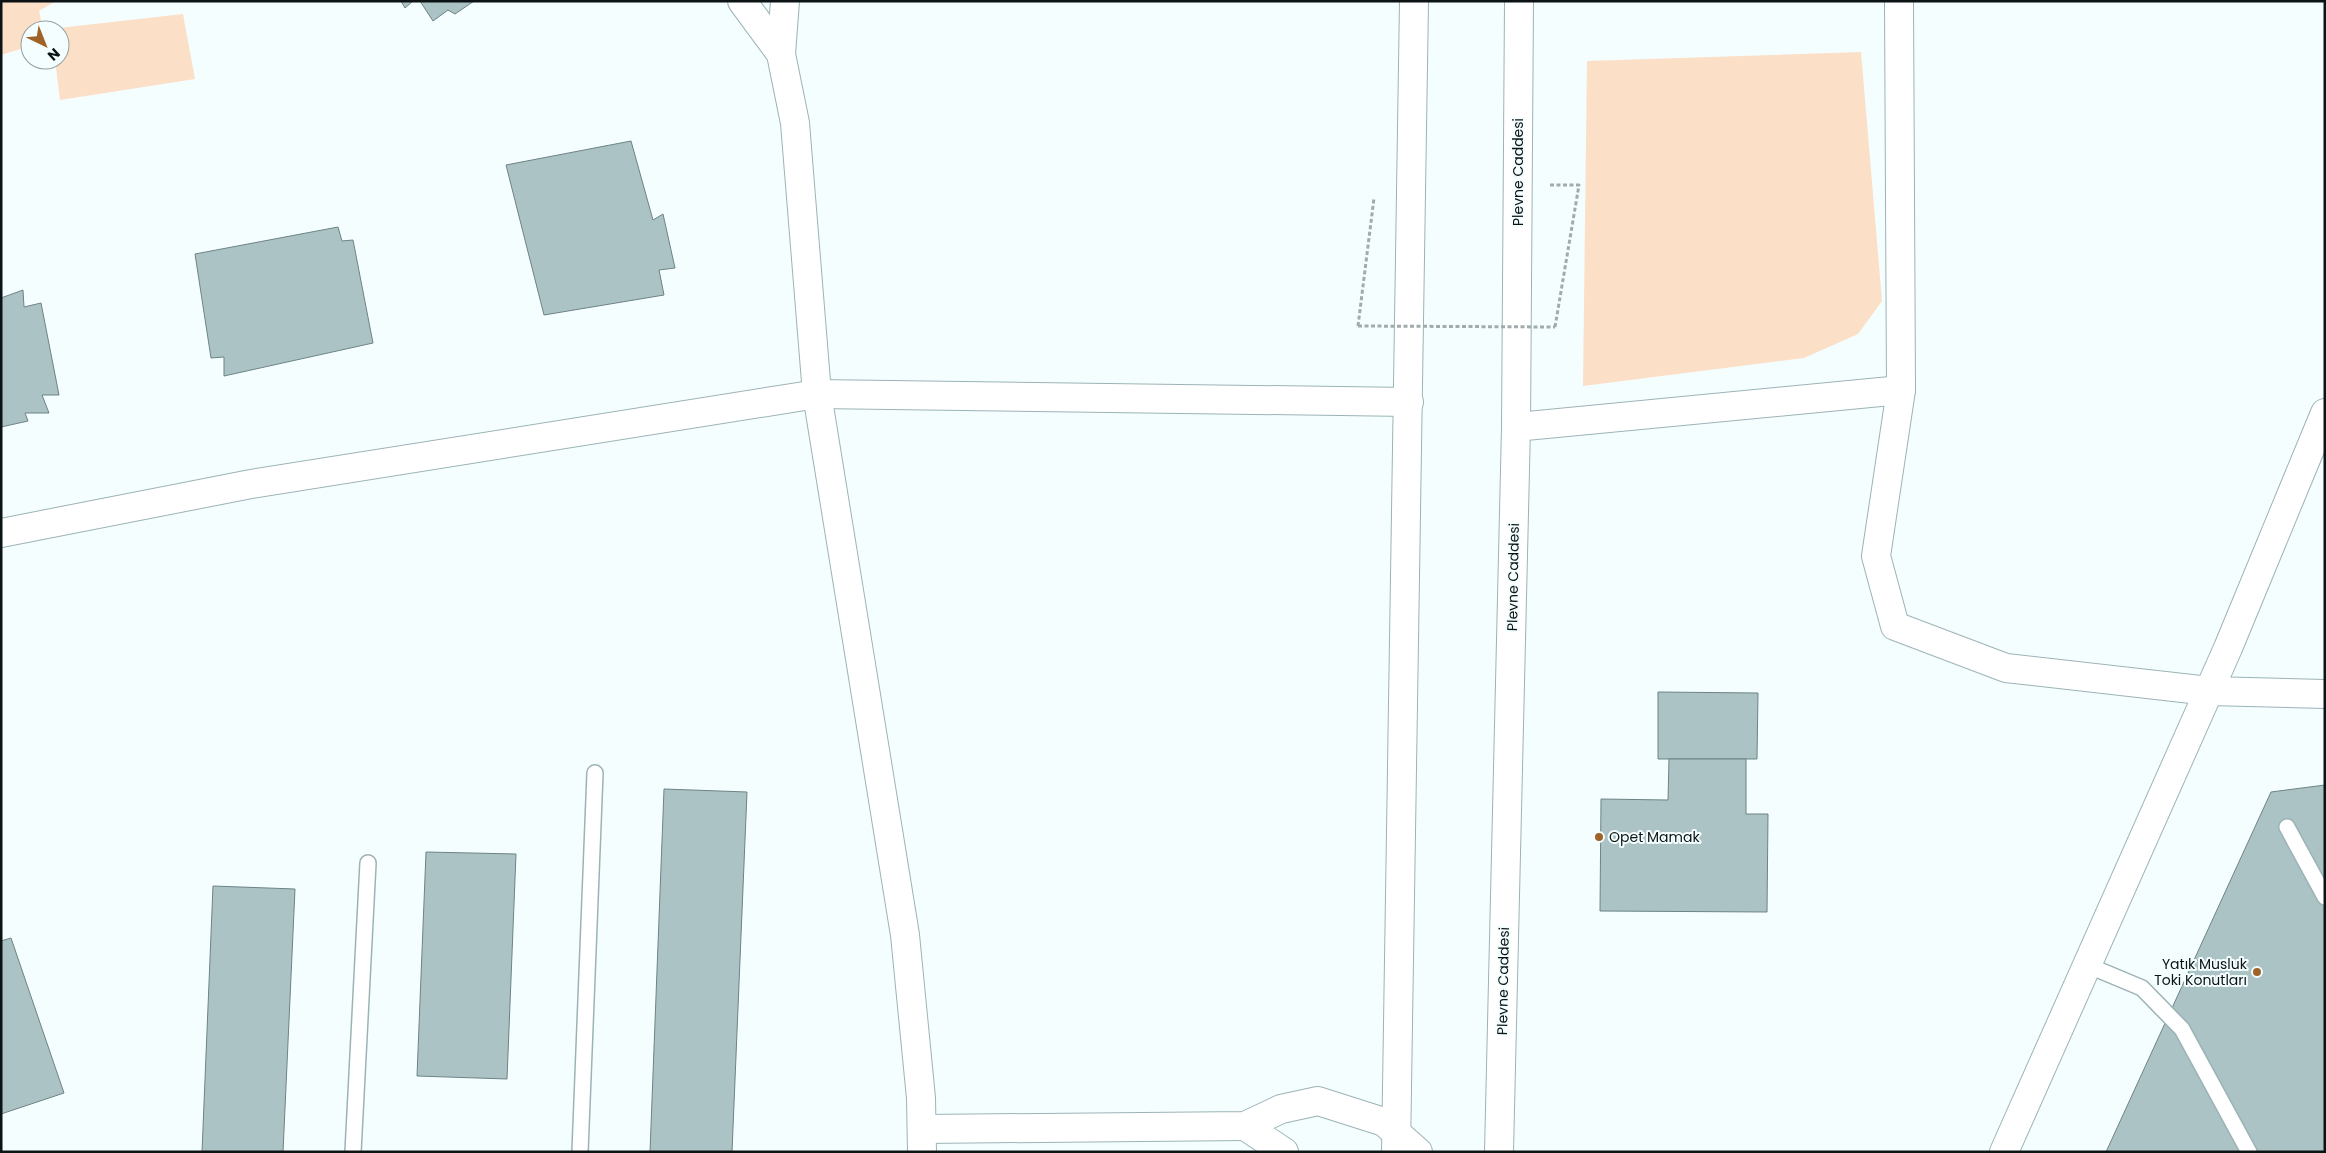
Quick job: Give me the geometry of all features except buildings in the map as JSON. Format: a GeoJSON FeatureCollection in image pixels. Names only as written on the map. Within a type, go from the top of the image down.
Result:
{"type":"FeatureCollection","features":[{"type":"Feature","properties":{"kind":"street"},"geometry":{"type":"LineString","coordinates":[[742,1],[781,54]]}},
{"type":"Feature","properties":{"kind":"street"},"geometry":{"type":"LineString","coordinates":[[785,1],[781,54],[795,123],[817,394],[905,935],[921,1098],[922,1140],[1245,1126],[1281,1108],[1318,1101],[1384,1122],[1397,1142],[1418,1152]]}},
{"type":"Feature","properties":{"kind":"street"},"geometry":{"type":"LineString","coordinates":[[1397,1142],[1414,1]]}},
{"type":"Feature","properties":{"kind":"street","name":"Plevne Caddesi"},"geometry":{"type":"LineString","coordinates":[[1499,1152],[1516,427],[1518,1]]}},
{"type":"Feature","properties":{"kind":"street"},"geometry":{"type":"LineString","coordinates":[[1899,1],[1901,390],[1876,556],[1895,626],[2006,668],[2209,691],[2325,694]]}},
{"type":"Feature","properties":{"kind":"street"},"geometry":{"type":"LineString","coordinates":[[1516,427],[1901,390]]}},
{"type":"Feature","properties":{"kind":"street"},"geometry":{"type":"LineString","coordinates":[[1,533],[250,484],[817,394],[1409,402]]}},
{"type":"Feature","properties":{"kind":"street"},"geometry":{"type":"LineString","coordinates":[[2004,1152],[2209,691],[2325,413]]}},
{"type":"Feature","properties":{"kind":"street"},"geometry":{"type":"LineString","coordinates":[[1245,1126],[1284,1152]]}},
{"type":"Feature","properties":{"kind":"lane"},"geometry":{"type":"LineString","coordinates":[[580,1152],[595,773]]}},
{"type":"Feature","properties":{"kind":"lane"},"geometry":{"type":"LineString","coordinates":[[2287,827],[2325,897]]}},
{"type":"Feature","properties":{"kind":"lane"},"geometry":{"type":"LineString","coordinates":[[353,1152],[368,863]]}},
{"type":"Feature","properties":{"kind":"lane"},"geometry":{"type":"LineString","coordinates":[[2087,965],[2142,988],[2182,1029],[2249,1152]]}},
{"type":"Feature","properties":{"kind":"path"},"geometry":{"type":"LineString","coordinates":[[1376,188],[1358,326],[1554,326],[1579,185]]}},
{"type":"Feature","properties":{"kind":"shaded area"},"geometry":{"type":"Polygon","coordinates":[[[1,1],[56,1],[39,11],[41,20],[20,20],[20,49],[1,55],[1,1]]]}},
{"type":"Feature","properties":{"kind":"shaded area"},"geometry":{"type":"Polygon","coordinates":[[[183,14],[195,79],[60,100],[56,70],[70,70],[70,27],[183,14]]]}},
{"type":"Feature","properties":{"kind":"shaded area"},"geometry":{"type":"Polygon","coordinates":[[[1861,52],[1882,301],[1858,334],[1804,358],[1583,386],[1587,61],[1861,52]]]}},
{"type":"Feature","properties":{"kind":"place","name":"Opet Mamak"},"geometry":{"type":"Point","coordinates":[1599,837]}},
{"type":"Feature","properties":{"kind":"place","name":"Yatık Musluk Toki Konutları"},"geometry":{"type":"Point","coordinates":[2257,972]}}]}
